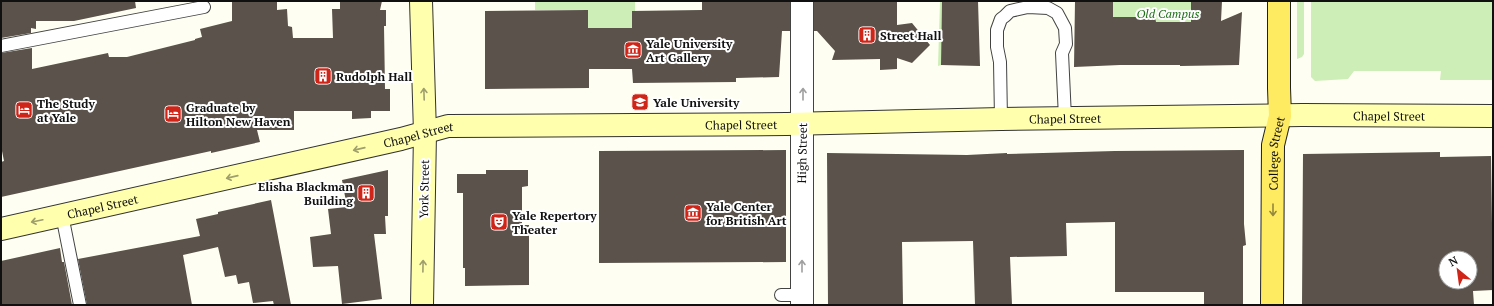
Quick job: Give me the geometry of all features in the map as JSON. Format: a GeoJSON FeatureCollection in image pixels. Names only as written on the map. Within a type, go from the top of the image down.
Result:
{"type":"FeatureCollection","features":[{"type":"Feature","properties":{"kind":"main road","name":"York Street"},"geometry":{"type":"LineString","coordinates":[[421,1],[424,133],[422,305]]}},
{"type":"Feature","properties":{"kind":"main road","name":"College Street"},"geometry":{"type":"LineString","coordinates":[[1272,305],[1273,145],[1280,116],[1278,88],[1279,1]]}},
{"type":"Feature","properties":{"kind":"main road","name":"Chapel Street"},"geometry":{"type":"LineString","coordinates":[[1,229],[424,133],[448,126],[802,124],[1065,118],[1493,116]]}},
{"type":"Feature","properties":{"kind":"street","name":"High Street"},"geometry":{"type":"LineString","coordinates":[[795,298],[802,124],[802,1]]}},
{"type":"Feature","properties":{"kind":"lane"},"geometry":{"type":"LineString","coordinates":[[1,46],[204,7]]}},
{"type":"Feature","properties":{"kind":"lane"},"geometry":{"type":"LineString","coordinates":[[1001,119],[1000,62],[997,47],[997,30],[1001,20],[1010,11],[1028,7],[1048,8],[1059,14],[1065,28],[1066,44],[1062,53],[1065,118]]}},
{"type":"Feature","properties":{"kind":"lane"},"geometry":{"type":"LineString","coordinates":[[62,215],[80,305]]}},
{"type":"Feature","properties":{"kind":"green space"},"geometry":{"type":"Polygon","coordinates":[[[535,1],[635,1],[632,28],[588,28],[588,10],[535,10],[535,1]]]}},
{"type":"Feature","properties":{"kind":"green space"},"geometry":{"type":"Polygon","coordinates":[[[940,1],[942,1],[941,65],[938,66],[940,1]]]}},
{"type":"Feature","properties":{"kind":"green space","name":"Old Campus"},"geometry":{"type":"Polygon","coordinates":[[[1113,1],[1191,1],[1191,22],[1156,33],[1155,17],[1113,18],[1113,1]]]}},
{"type":"Feature","properties":{"kind":"green space"},"geometry":{"type":"Polygon","coordinates":[[[1297,1],[1304,1],[1304,54],[1302,57],[1297,59],[1297,1]]]}},
{"type":"Feature","properties":{"kind":"green space"},"geometry":{"type":"Polygon","coordinates":[[[1311,1],[1493,1],[1493,80],[1440,80],[1441,71],[1354,71],[1348,79],[1315,81],[1311,77],[1311,1]]]}},
{"type":"Feature","properties":{"kind":"building"},"geometry":{"type":"Polygon","coordinates":[[[1,1],[135,1],[136,8],[74,21],[36,21],[36,29],[31,28],[31,33],[1,38],[1,1]]]}},
{"type":"Feature","properties":{"kind":"building"},"geometry":{"type":"Polygon","coordinates":[[[232,1],[277,1],[277,10],[287,9],[288,26],[292,27],[293,38],[333,38],[332,9],[340,9],[340,1],[382,1],[380,10],[386,10],[386,26],[384,26],[385,89],[390,89],[390,111],[371,111],[371,118],[352,119],[352,111],[294,111],[294,130],[257,130],[260,142],[211,153],[211,151],[1,197],[1,162],[4,161],[1,146],[1,53],[32,48],[32,69],[108,53],[109,57],[127,57],[195,40],[202,37],[200,29],[232,21],[232,1]]]}},
{"type":"Feature","properties":{"kind":"building","name":"Yale University Art Gallery"},"geometry":{"type":"Polygon","coordinates":[[[702,1],[790,2],[790,31],[782,31],[779,77],[736,78],[736,82],[633,83],[632,69],[589,69],[589,88],[485,89],[485,11],[588,10],[588,28],[632,28],[632,11],[702,10],[702,1]]]}},
{"type":"Feature","properties":{"kind":"building","name":"Street Hall"},"geometry":{"type":"Polygon","coordinates":[[[814,1],[897,1],[897,25],[912,23],[930,45],[912,63],[897,58],[897,69],[880,70],[880,59],[832,60],[835,51],[817,31],[814,31],[814,1]]]}},
{"type":"Feature","properties":{"kind":"building"},"geometry":{"type":"Polygon","coordinates":[[[942,1],[978,1],[980,66],[941,65],[942,1]]]}},
{"type":"Feature","properties":{"kind":"building"},"geometry":{"type":"Polygon","coordinates":[[[1075,1],[1113,1],[1113,17],[1155,17],[1156,22],[1191,22],[1191,1],[1222,1],[1221,21],[1242,12],[1239,65],[1120,65],[1074,67],[1075,1]]]}},
{"type":"Feature","properties":{"kind":"building","name":"Yale Center for British Art"},"geometry":{"type":"Polygon","coordinates":[[[786,150],[786,262],[599,263],[599,151],[786,150]]]}},
{"type":"Feature","properties":{"kind":"building"},"geometry":{"type":"Polygon","coordinates":[[[1244,150],[1244,224],[1246,245],[1243,246],[1243,305],[1204,305],[1204,292],[1115,292],[1115,222],[1066,223],[1067,256],[1010,257],[1012,305],[975,305],[973,241],[902,242],[903,305],[828,305],[827,153],[967,155],[1115,151],[1244,150]]]}},
{"type":"Feature","properties":{"kind":"building"},"geometry":{"type":"Polygon","coordinates":[[[1440,152],[1440,157],[1491,156],[1493,290],[1473,291],[1474,305],[1302,305],[1303,154],[1440,152]]]}},
{"type":"Feature","properties":{"kind":"building"},"geometry":{"type":"Polygon","coordinates":[[[388,170],[388,216],[385,216],[386,234],[374,234],[382,299],[342,304],[338,266],[313,267],[310,237],[331,234],[328,209],[347,207],[342,180],[388,170]]]}},
{"type":"Feature","properties":{"kind":"building"},"geometry":{"type":"Polygon","coordinates":[[[486,170],[528,170],[528,186],[522,187],[522,225],[529,225],[529,285],[465,286],[465,268],[463,268],[463,193],[457,193],[457,174],[486,174],[486,170]]]}},
{"type":"Feature","properties":{"kind":"building"},"geometry":{"type":"Polygon","coordinates":[[[271,200],[291,305],[274,305],[273,301],[253,303],[249,282],[238,284],[236,275],[225,277],[218,247],[183,255],[192,305],[87,305],[78,259],[200,236],[196,219],[218,214],[218,212],[271,200]]]}},
{"type":"Feature","properties":{"kind":"building"},"geometry":{"type":"Polygon","coordinates":[[[60,248],[72,305],[1,305],[1,261],[60,248]]]}},
{"type":"Feature","properties":{"kind":"place","name":"Street Hall"},"geometry":{"type":"Point","coordinates":[867,35]}},
{"type":"Feature","properties":{"kind":"place","name":"Yale University Art Gallery"},"geometry":{"type":"Point","coordinates":[633,50]}},
{"type":"Feature","properties":{"kind":"place","name":"Rudolph Hall"},"geometry":{"type":"Point","coordinates":[323,76]}},
{"type":"Feature","properties":{"kind":"place","name":"Yale University"},"geometry":{"type":"Point","coordinates":[640,102]}},
{"type":"Feature","properties":{"kind":"place","name":"The Study at Yale"},"geometry":{"type":"Point","coordinates":[24,110]}},
{"type":"Feature","properties":{"kind":"place","name":"Graduate by Hilton New Haven"},"geometry":{"type":"Point","coordinates":[173,114]}},
{"type":"Feature","properties":{"kind":"place","name":"Elisha Blackman Building"},"geometry":{"type":"Point","coordinates":[366,193]}},
{"type":"Feature","properties":{"kind":"place","name":"Yale Center for British Art"},"geometry":{"type":"Point","coordinates":[693,213]}},
{"type":"Feature","properties":{"kind":"place","name":"Yale Repertory Theater"},"geometry":{"type":"Point","coordinates":[499,222]}}]}
